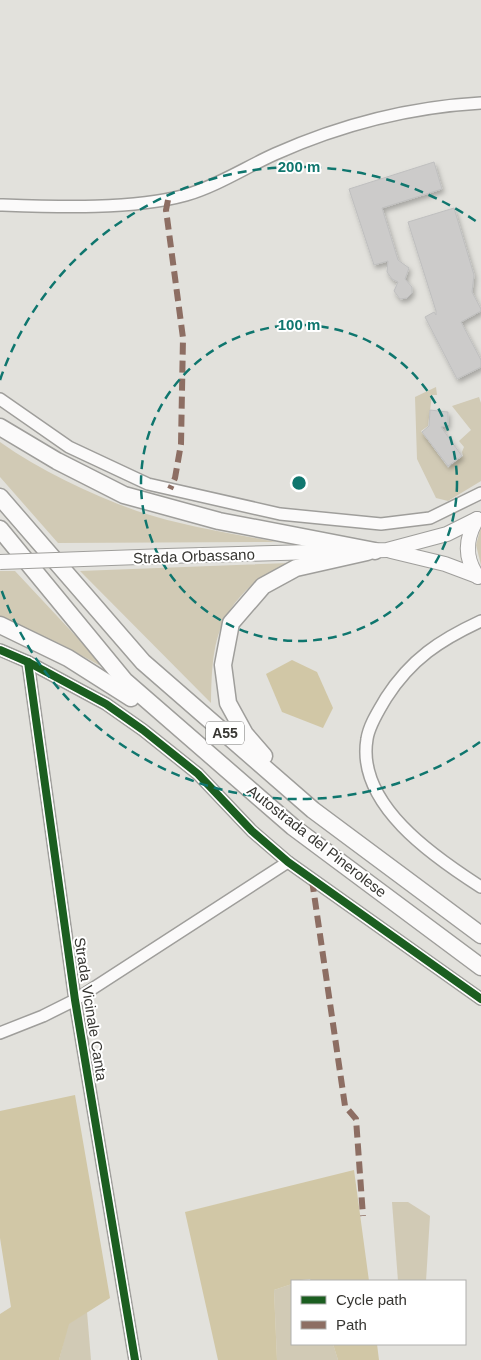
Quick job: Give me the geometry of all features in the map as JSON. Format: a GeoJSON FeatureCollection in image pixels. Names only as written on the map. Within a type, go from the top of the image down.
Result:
{"type":"FeatureCollection","features":[{"type":"Feature","properties":{"kind":"highway"},"geometry":{"type":"LineString","coordinates":[[0,427],[57,461],[124,495],[219,521],[381,550]]}},
{"type":"Feature","properties":{"kind":"highway","name":"Autostrada del Pinerolese"},"geometry":{"type":"LineString","coordinates":[[0,497],[143,662],[312,810],[481,935]]}},
{"type":"Feature","properties":{"kind":"highway","name":"Autostrada del Pinerolese"},"geometry":{"type":"LineString","coordinates":[[0,529],[125,681],[293,827],[481,967]]}},
{"type":"Feature","properties":{"kind":"highway"},"geometry":{"type":"LineString","coordinates":[[312,810],[245,734],[228,703],[223,665],[231,623],[263,586],[296,568],[381,550]]}},
{"type":"Feature","properties":{"kind":"highway"},"geometry":{"type":"LineString","coordinates":[[0,625],[68,658],[112,684],[154,714],[293,827]]}},
{"type":"Feature","properties":{"kind":"main road","name":"Strada Orbassano"},"geometry":{"type":"LineString","coordinates":[[0,562],[381,550],[423,542],[447,534],[479,517]]}},
{"type":"Feature","properties":{"kind":"main road","name":"Strada Orbassano"},"geometry":{"type":"LineString","coordinates":[[479,517],[469,532],[467,547],[469,562],[479,578]]}},
{"type":"Feature","properties":{"kind":"main road","name":"Strada Orbassano"},"geometry":{"type":"LineString","coordinates":[[381,550],[445,564],[479,578]]}},
{"type":"Feature","properties":{"kind":"street"},"geometry":{"type":"LineString","coordinates":[[0,205],[80,206],[168,200],[216,183],[275,154],[339,129],[392,115],[481,103]]}},
{"type":"Feature","properties":{"kind":"street"},"geometry":{"type":"LineString","coordinates":[[0,399],[69,447],[148,484],[280,514],[381,524],[430,518],[481,493]]}},
{"type":"Feature","properties":{"kind":"street"},"geometry":{"type":"LineString","coordinates":[[481,621],[451,636],[410,666],[398,679],[372,724],[367,737],[366,751],[366,762],[371,778],[400,823],[425,849],[481,887]]}},
{"type":"Feature","properties":{"kind":"street"},"geometry":{"type":"LineString","coordinates":[[0,650],[28,662],[106,704],[165,747],[198,774],[252,830],[288,862],[481,999]]}},
{"type":"Feature","properties":{"kind":"street","name":"Strada Vicinale Canta"},"geometry":{"type":"LineString","coordinates":[[28,662],[75,1000],[135,1360]]}},
{"type":"Feature","properties":{"kind":"street"},"geometry":{"type":"LineString","coordinates":[[0,1033],[43,1016],[75,1000],[288,862]]}},
{"type":"Feature","properties":{"kind":"shaded area"},"geometry":{"type":"Polygon","coordinates":[[[436,387],[437,395],[432,395],[428,426],[421,431],[448,468],[463,456],[464,447],[459,441],[471,430],[452,406],[479,397],[481,403],[481,481],[448,501],[436,498],[417,459],[415,397],[436,387]]]}},
{"type":"Feature","properties":{"kind":"shaded area"},"geometry":{"type":"Polygon","coordinates":[[[0,442],[32,463],[66,481],[137,511],[189,525],[276,542],[58,543],[0,477],[0,442]]]}},
{"type":"Feature","properties":{"kind":"shaded area"},"geometry":{"type":"Polygon","coordinates":[[[481,527],[481,565],[476,545],[481,527]]]}},
{"type":"Feature","properties":{"kind":"shaded area"},"geometry":{"type":"Polygon","coordinates":[[[289,563],[257,581],[240,597],[222,624],[214,653],[211,703],[80,571],[289,563]]]}},
{"type":"Feature","properties":{"kind":"shaded area"},"geometry":{"type":"Polygon","coordinates":[[[0,571],[15,571],[100,662],[99,665],[64,646],[0,616],[0,571]]]}},
{"type":"Feature","properties":{"kind":"shaded area"},"geometry":{"type":"Polygon","coordinates":[[[292,660],[317,672],[333,708],[323,728],[282,712],[266,674],[292,660]]]}},
{"type":"Feature","properties":{"kind":"shaded area"},"geometry":{"type":"Polygon","coordinates":[[[75,1095],[110,1298],[69,1324],[59,1360],[0,1360],[0,1314],[11,1307],[0,1238],[0,1111],[75,1095]]]}},
{"type":"Feature","properties":{"kind":"shaded area"},"geometry":{"type":"Polygon","coordinates":[[[354,1170],[369,1280],[291,1280],[291,1284],[274,1290],[277,1360],[218,1360],[185,1212],[354,1170]]]}},
{"type":"Feature","properties":{"kind":"shaded area"},"geometry":{"type":"Polygon","coordinates":[[[392,1202],[408,1202],[430,1216],[426,1280],[398,1280],[392,1202]]]}},
{"type":"Feature","properties":{"kind":"shaded area"},"geometry":{"type":"Polygon","coordinates":[[[291,1284],[291,1345],[333,1345],[338,1360],[277,1360],[274,1290],[291,1284]]]}},
{"type":"Feature","properties":{"kind":"shaded area"},"geometry":{"type":"Polygon","coordinates":[[[87,1312],[91,1360],[59,1360],[68,1324],[87,1312]]]}},
{"type":"Feature","properties":{"kind":"shaded area"},"geometry":{"type":"Polygon","coordinates":[[[333,1345],[377,1345],[379,1360],[338,1360],[333,1345]]]}},
{"type":"Feature","properties":{"kind":"building"},"geometry":{"type":"Polygon","coordinates":[[[434,162],[442,189],[382,208],[398,260],[409,268],[405,279],[412,287],[412,293],[407,298],[400,299],[394,291],[398,282],[392,279],[387,272],[388,261],[374,265],[349,189],[434,162]]]}},
{"type":"Feature","properties":{"kind":"building"},"geometry":{"type":"Polygon","coordinates":[[[454,208],[474,275],[472,292],[481,309],[481,311],[461,322],[481,360],[481,367],[457,379],[425,317],[434,312],[436,315],[436,311],[408,222],[454,208]]]}},
{"type":"Feature","properties":{"kind":"building"},"geometry":{"type":"Polygon","coordinates":[[[430,410],[448,412],[448,425],[441,427],[462,456],[448,466],[422,432],[429,426],[430,410]]]}},
{"type":"Feature","properties":{"kind":"marked path"},"geometry":{"type":"LineString","coordinates":[[168,200],[166,210],[183,338],[181,444],[175,478],[170,489]]}},
{"type":"Feature","properties":{"kind":"marked path"},"geometry":{"type":"LineString","coordinates":[[312,880],[345,1106],[356,1119],[363,1216]]}},
{"type":"Feature","properties":{"kind":"cycle path"},"geometry":{"type":"LineString","coordinates":[[0,650],[28,662],[106,704],[143,730],[198,774],[252,831],[288,862],[481,999]]}},
{"type":"Feature","properties":{"kind":"cycle path"},"geometry":{"type":"LineString","coordinates":[[28,662],[75,1000],[135,1360]]}}]}
